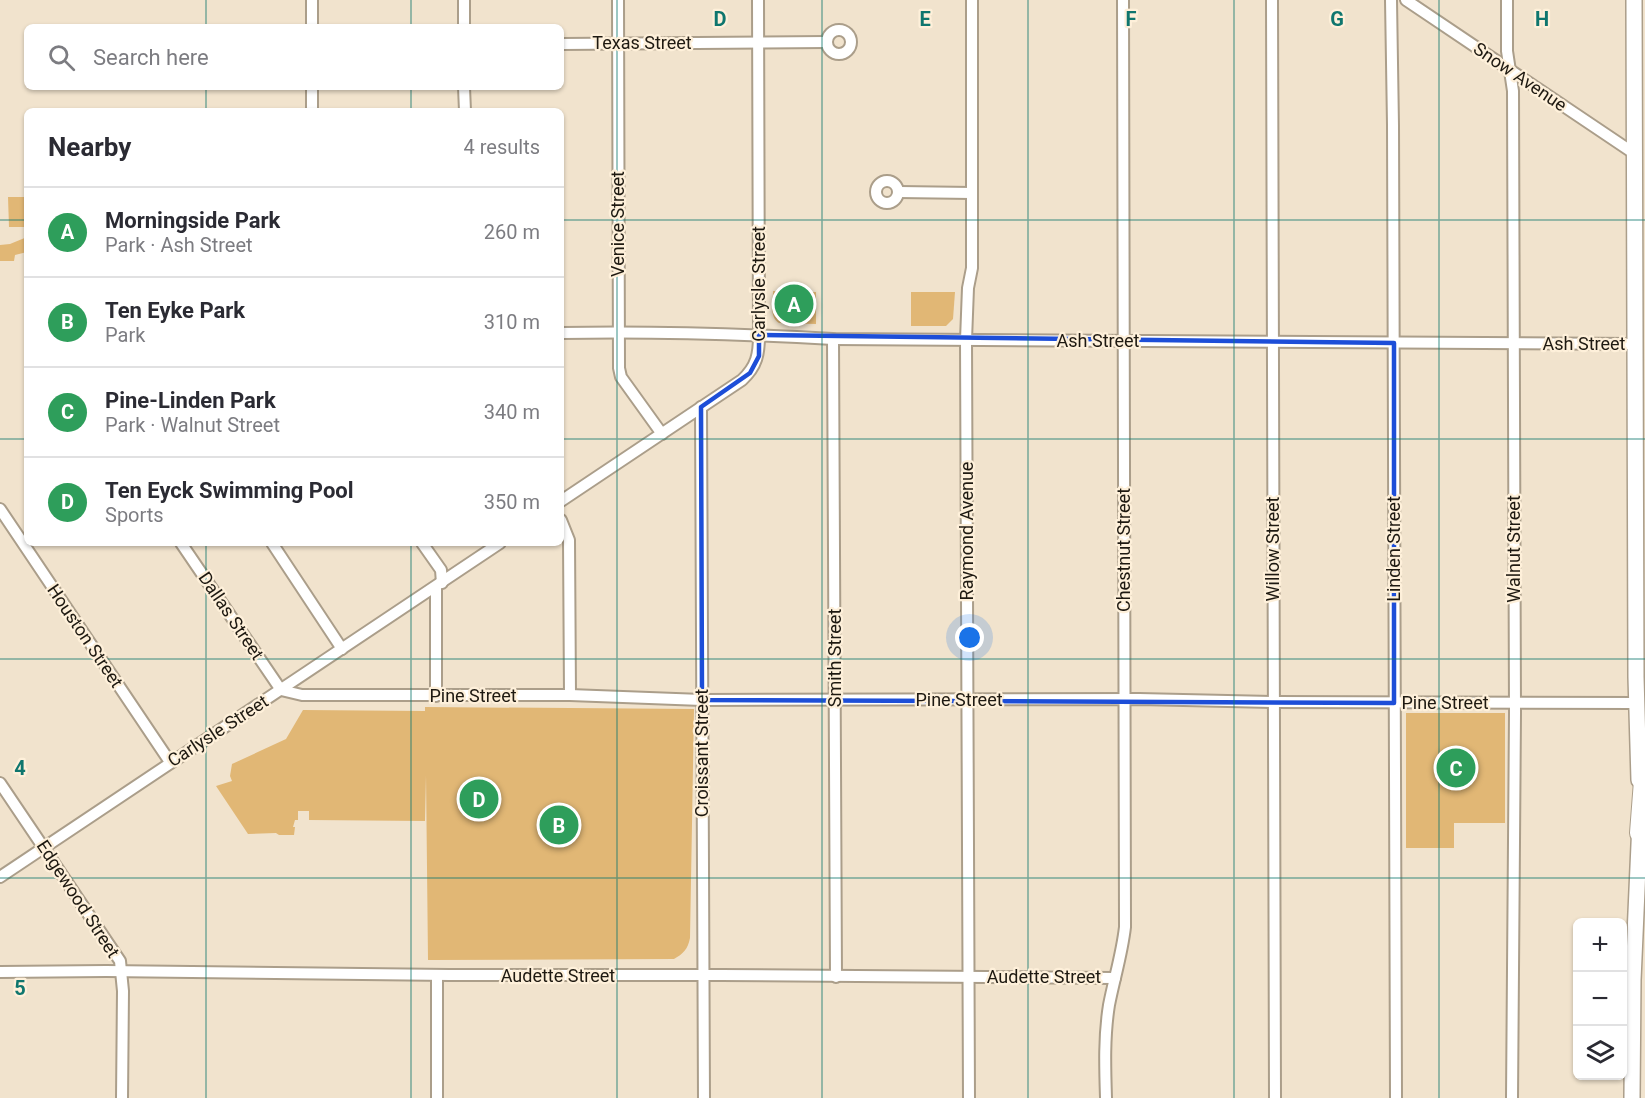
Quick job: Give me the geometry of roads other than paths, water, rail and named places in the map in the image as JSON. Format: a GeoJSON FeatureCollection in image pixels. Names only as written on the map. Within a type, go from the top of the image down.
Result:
{"type":"FeatureCollection","features":[{"type":"Feature","properties":{"kind":"highway"},"geometry":{"type":"LineString","coordinates":[[1640,833],[1645,768]]}},
{"type":"Feature","properties":{"kind":"main road"},"geometry":{"type":"LineString","coordinates":[[1634,0],[1636,704],[1640,833],[1633,980],[1637,1093]]}},
{"type":"Feature","properties":{"kind":"street"},"geometry":{"type":"LineString","coordinates":[[312,0],[312,24]]}},
{"type":"Feature","properties":{"kind":"street"},"geometry":{"type":"LineString","coordinates":[[464,0],[464,24]]}},
{"type":"Feature","properties":{"kind":"street","name":"Venice Street"},"geometry":{"type":"LineString","coordinates":[[618,0],[618,331],[621,377],[662,434]]}},
{"type":"Feature","properties":{"kind":"street","name":"Carlysle Street"},"geometry":{"type":"LineString","coordinates":[[564,499],[750,373],[759,356],[758,0]]}},
{"type":"Feature","properties":{"kind":"street","name":"Raymond Avenue"},"geometry":{"type":"LineString","coordinates":[[969,1098],[966,340],[968,288],[972,268],[972,0]]}},
{"type":"Feature","properties":{"kind":"street","name":"Chestnut Street"},"geometry":{"type":"LineString","coordinates":[[1106,1098],[1106,1031],[1125,927],[1123,0]]}},
{"type":"Feature","properties":{"kind":"street","name":"Willow Street"},"geometry":{"type":"LineString","coordinates":[[1272,0],[1275,1098]]}},
{"type":"Feature","properties":{"kind":"street","name":"Linden Street"},"geometry":{"type":"LineString","coordinates":[[1391,0],[1396,1098]]}},
{"type":"Feature","properties":{"kind":"street","name":"Snow Avenue"},"geometry":{"type":"LineString","coordinates":[[1406,0],[1635,154]]}},
{"type":"Feature","properties":{"kind":"street","name":"Walnut Street"},"geometry":{"type":"LineString","coordinates":[[1507,0],[1507,48],[1513,91],[1512,1098]]}},
{"type":"Feature","properties":{"kind":"street","name":"Texas Street"},"geometry":{"type":"LineString","coordinates":[[564,44],[827,42]]}},
{"type":"Feature","properties":{"kind":"street"},"geometry":{"type":"LineString","coordinates":[[312,90],[312,108]]}},
{"type":"Feature","properties":{"kind":"street"},"geometry":{"type":"LineString","coordinates":[[464,90],[465,108]]}},
{"type":"Feature","properties":{"kind":"street"},"geometry":{"type":"LineString","coordinates":[[899,192],[972,193]]}},
{"type":"Feature","properties":{"kind":"street","name":"Ash Street"},"geometry":{"type":"LineString","coordinates":[[564,333],[618,331],[759,334],[833,339],[1635,344]]}},
{"type":"Feature","properties":{"kind":"street","name":"Smith Street"},"geometry":{"type":"LineString","coordinates":[[833,339],[836,977]]}},
{"type":"Feature","properties":{"kind":"street","name":"Croissant Street"},"geometry":{"type":"LineString","coordinates":[[701,407],[704,1098]]}},
{"type":"Feature","properties":{"kind":"street","name":"Houston Street"},"geometry":{"type":"LineString","coordinates":[[0,509],[24,545]]}},
{"type":"Feature","properties":{"kind":"street"},"geometry":{"type":"LineString","coordinates":[[564,528],[569,540],[570,695]]}},
{"type":"Feature","properties":{"kind":"street","name":"Houston Street"},"geometry":{"type":"LineString","coordinates":[[25,546],[170,762]]}},
{"type":"Feature","properties":{"kind":"street","name":"Dallas Street"},"geometry":{"type":"LineString","coordinates":[[183,546],[281,690]]}},
{"type":"Feature","properties":{"kind":"street"},"geometry":{"type":"LineString","coordinates":[[274,546],[342,649]]}},
{"type":"Feature","properties":{"kind":"street"},"geometry":{"type":"LineString","coordinates":[[425,546],[441,570],[436,696]]}},
{"type":"Feature","properties":{"kind":"street","name":"Carlysle Street"},"geometry":{"type":"LineString","coordinates":[[0,877],[496,546]]}},
{"type":"Feature","properties":{"kind":"street","name":"Pine Street"},"geometry":{"type":"LineString","coordinates":[[281,690],[302,695],[570,695],[702,700],[1125,699],[1636,704]]}},
{"type":"Feature","properties":{"kind":"street","name":"Edgewood Street"},"geometry":{"type":"LineString","coordinates":[[0,783],[120,961],[122,1098]]}},
{"type":"Feature","properties":{"kind":"street","name":"Audette Street"},"geometry":{"type":"LineString","coordinates":[[0,972],[1115,978]]}},
{"type":"Feature","properties":{"kind":"street"},"geometry":{"type":"LineString","coordinates":[[437,975],[437,1098]]}},
{"type":"Feature","properties":{"kind":"place","name":"Morningside Park"},"geometry":{"type":"Point","coordinates":[794,304]}},
{"type":"Feature","properties":{"kind":"place","name":"Pine-Linden Park"},"geometry":{"type":"Point","coordinates":[1456,768]}},
{"type":"Feature","properties":{"kind":"place","name":"Ten Eyck Swimming Pool"},"geometry":{"type":"Point","coordinates":[479,799]}},
{"type":"Feature","properties":{"kind":"place","name":"Ten Eyke Park"},"geometry":{"type":"Point","coordinates":[559,825]}}]}
